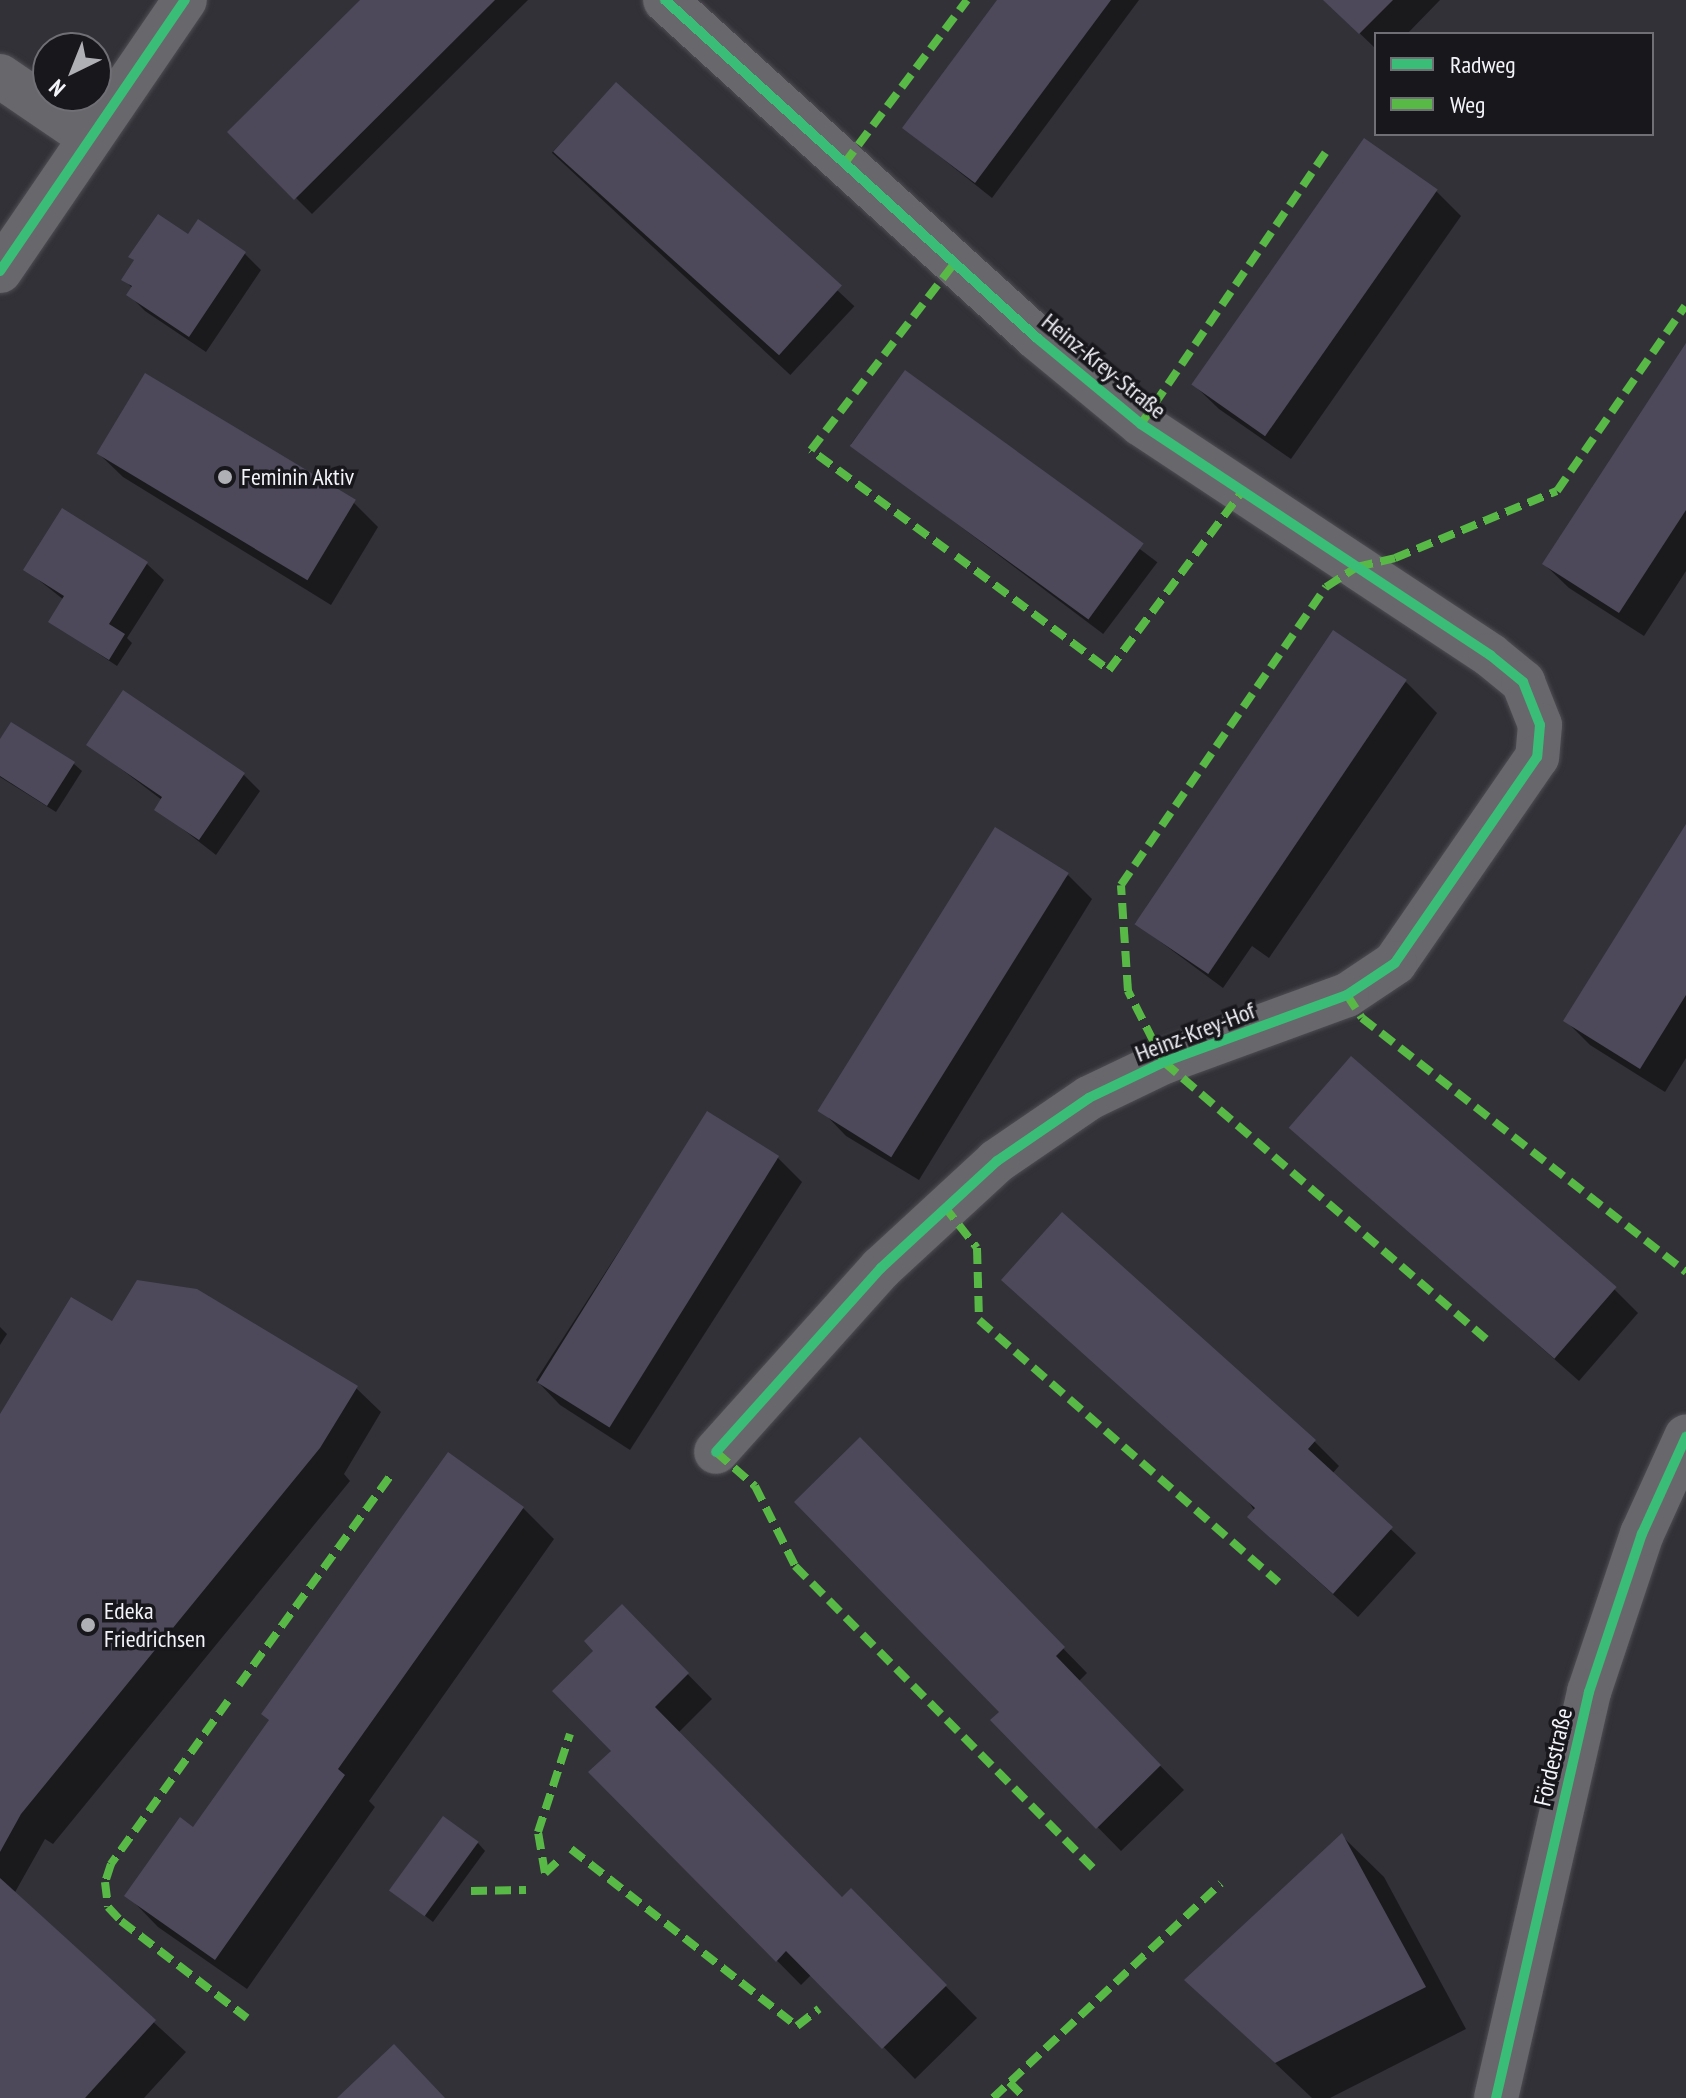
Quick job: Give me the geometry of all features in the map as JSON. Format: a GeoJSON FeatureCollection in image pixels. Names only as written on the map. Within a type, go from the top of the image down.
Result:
{"type":"FeatureCollection","features":[{"type":"Feature","properties":{"kind":"street"},"geometry":{"type":"LineString","coordinates":[[0,271],[88,136],[185,0]]}},
{"type":"Feature","properties":{"kind":"street","name":"Heinz-Krey-Straße"},"geometry":{"type":"LineString","coordinates":[[665,0],[1037,338],[1141,424],[1490,655],[1523,682],[1540,725]]}},
{"type":"Feature","properties":{"kind":"street"},"geometry":{"type":"LineString","coordinates":[[0,76],[88,136]]}},
{"type":"Feature","properties":{"kind":"street","name":"Heinz-Krey-Hof"},"geometry":{"type":"LineString","coordinates":[[716,1452],[881,1268],[997,1161],[1089,1098],[1164,1062],[1347,995],[1395,963],[1537,757],[1540,725]]}},
{"type":"Feature","properties":{"kind":"street","name":"Fördestraße"},"geometry":{"type":"LineString","coordinates":[[1496,2098],[1589,1692],[1642,1534],[1686,1437]]}},
{"type":"Feature","properties":{"kind":"building"},"geometry":{"type":"Polygon","coordinates":[[[360,0],[495,0],[294,200],[227,132],[360,0]]]}},
{"type":"Feature","properties":{"kind":"building"},"geometry":{"type":"Polygon","coordinates":[[[997,0],[1111,0],[975,183],[902,128],[997,0]]]}},
{"type":"Feature","properties":{"kind":"building"},"geometry":{"type":"Polygon","coordinates":[[[1323,0],[1393,0],[1359,34],[1323,0]]]}},
{"type":"Feature","properties":{"kind":"building"},"geometry":{"type":"Polygon","coordinates":[[[616,82],[842,285],[779,355],[553,152],[616,82]]]}},
{"type":"Feature","properties":{"kind":"building"},"geometry":{"type":"Polygon","coordinates":[[[1364,138],[1438,190],[1265,436],[1191,385],[1364,138]]]}},
{"type":"Feature","properties":{"kind":"building"},"geometry":{"type":"Polygon","coordinates":[[[158,214],[188,234],[198,219],[246,252],[189,337],[126,295],[132,286],[121,280],[134,260],[128,257],[158,214]]]}},
{"type":"Feature","properties":{"kind":"building"},"geometry":{"type":"Polygon","coordinates":[[[1686,343],[1686,510],[1619,613],[1542,564],[1686,343]]]}},
{"type":"Feature","properties":{"kind":"building"},"geometry":{"type":"Polygon","coordinates":[[[905,370],[1144,543],[1088,619],[850,446],[905,370]]]}},
{"type":"Feature","properties":{"kind":"building","name":"Feminin Aktiv"},"geometry":{"type":"Polygon","coordinates":[[[145,373],[356,500],[307,580],[97,454],[145,373]]]}},
{"type":"Feature","properties":{"kind":"building"},"geometry":{"type":"Polygon","coordinates":[[[62,508],[148,562],[109,624],[125,634],[109,660],[48,622],[64,596],[23,570],[62,508]]]}},
{"type":"Feature","properties":{"kind":"building"},"geometry":{"type":"Polygon","coordinates":[[[1333,630],[1407,680],[1208,974],[1134,924],[1333,630]]]}},
{"type":"Feature","properties":{"kind":"building"},"geometry":{"type":"Polygon","coordinates":[[[123,690],[245,773],[199,840],[154,810],[162,797],[86,745],[123,690]]]}},
{"type":"Feature","properties":{"kind":"building"},"geometry":{"type":"Polygon","coordinates":[[[11,722],[75,762],[47,806],[0,776],[0,739],[11,722]]]}},
{"type":"Feature","properties":{"kind":"building"},"geometry":{"type":"Polygon","coordinates":[[[1686,824],[1686,995],[1640,1069],[1563,1021],[1686,824]]]}},
{"type":"Feature","properties":{"kind":"building"},"geometry":{"type":"Polygon","coordinates":[[[995,827],[1069,873],[891,1157],[817,1111],[995,827]]]}},
{"type":"Feature","properties":{"kind":"building"},"geometry":{"type":"Polygon","coordinates":[[[1351,1056],[1617,1287],[1554,1359],[1289,1128],[1351,1056]]]}},
{"type":"Feature","properties":{"kind":"building"},"geometry":{"type":"Polygon","coordinates":[[[707,1111],[779,1156],[610,1427],[537,1382],[707,1111]]]}},
{"type":"Feature","properties":{"kind":"building"},"geometry":{"type":"Polygon","coordinates":[[[1062,1212],[1316,1440],[1308,1449],[1393,1527],[1333,1594],[1247,1517],[1255,1508],[1001,1280],[1062,1212]]]}},
{"type":"Feature","properties":{"kind":"building","name":"Edeka Friedrichsen"},"geometry":{"type":"Polygon","coordinates":[[[137,1280],[197,1289],[358,1386],[320,1448],[21,1814],[0,1852],[0,1414],[71,1297],[112,1321],[137,1280]]]}},
{"type":"Feature","properties":{"kind":"building"},"geometry":{"type":"Polygon","coordinates":[[[860,1437],[1065,1647],[1056,1656],[1161,1765],[1096,1829],[990,1720],[999,1712],[794,1502],[860,1437]]]}},
{"type":"Feature","properties":{"kind":"building"},"geometry":{"type":"Polygon","coordinates":[[[448,1452],[524,1507],[338,1769],[345,1775],[215,1960],[124,1896],[180,1817],[193,1827],[269,1720],[261,1714],[448,1452]]]}},
{"type":"Feature","properties":{"kind":"building"},"geometry":{"type":"Polygon","coordinates":[[[622,1604],[689,1673],[655,1707],[842,1897],[851,1888],[947,1985],[882,2049],[786,1951],[776,1962],[588,1772],[611,1751],[552,1691],[593,1651],[584,1641],[622,1604]]]}},
{"type":"Feature","properties":{"kind":"building"},"geometry":{"type":"Polygon","coordinates":[[[443,1816],[479,1842],[425,1916],[389,1890],[443,1816]]]}},
{"type":"Feature","properties":{"kind":"building"},"geometry":{"type":"Polygon","coordinates":[[[1342,1833],[1426,1987],[1275,2063],[1184,1980],[1342,1833]]]}},
{"type":"Feature","properties":{"kind":"building"},"geometry":{"type":"Polygon","coordinates":[[[0,1878],[156,2020],[85,2098],[0,2098],[0,1878]]]}},
{"type":"Feature","properties":{"kind":"building"},"geometry":{"type":"Polygon","coordinates":[[[394,2044],[445,2098],[337,2098],[394,2044]]]}},
{"type":"Feature","properties":{"kind":"marked path"},"geometry":{"type":"LineString","coordinates":[[844,164],[967,0]]}},
{"type":"Feature","properties":{"kind":"marked path"},"geometry":{"type":"LineString","coordinates":[[1141,424],[1325,153]]}},
{"type":"Feature","properties":{"kind":"marked path"},"geometry":{"type":"LineString","coordinates":[[947,550],[811,450],[953,265]]}},
{"type":"Feature","properties":{"kind":"marked path"},"geometry":{"type":"LineString","coordinates":[[1486,1339],[1164,1062],[1128,991],[1121,885],[1326,587],[1357,567],[1395,558],[1557,491],[1685,306]]}},
{"type":"Feature","properties":{"kind":"marked path"},"geometry":{"type":"LineString","coordinates":[[956,556],[1109,670],[1241,493]]}},
{"type":"Feature","properties":{"kind":"marked path"},"geometry":{"type":"LineString","coordinates":[[1347,995],[1362,1018],[1686,1272]]}},
{"type":"Feature","properties":{"kind":"marked path"},"geometry":{"type":"LineString","coordinates":[[944,1206],[977,1248],[979,1320],[1278,1582]]}},
{"type":"Feature","properties":{"kind":"marked path"},"geometry":{"type":"LineString","coordinates":[[716,1452],[755,1486],[795,1566],[1093,1868]]}},
{"type":"Feature","properties":{"kind":"marked path"},"geometry":{"type":"LineString","coordinates":[[239,1685],[393,1472]]}},
{"type":"Feature","properties":{"kind":"marked path"},"geometry":{"type":"LineString","coordinates":[[228,1701],[111,1864],[105,1882],[108,1907],[121,1921],[247,2018]]}},
{"type":"Feature","properties":{"kind":"marked path"},"geometry":{"type":"LineString","coordinates":[[545,1873],[538,1832],[570,1734]]}},
{"type":"Feature","properties":{"kind":"marked path"},"geometry":{"type":"LineString","coordinates":[[571,1849],[797,2026],[819,2009]]}},
{"type":"Feature","properties":{"kind":"marked path"},"geometry":{"type":"LineString","coordinates":[[545,1873],[560,1859]]}},
{"type":"Feature","properties":{"kind":"marked path"},"geometry":{"type":"LineString","coordinates":[[993,2098],[1221,1883]]}},
{"type":"Feature","properties":{"kind":"marked path"},"geometry":{"type":"LineString","coordinates":[[471,1891],[526,1890]]}},
{"type":"Feature","properties":{"kind":"marked path"},"geometry":{"type":"LineString","coordinates":[[1009,2082],[1025,2098]]}},
{"type":"Feature","properties":{"kind":"cycle path"},"geometry":{"type":"LineString","coordinates":[[0,271],[185,0]]}},
{"type":"Feature","properties":{"kind":"cycle path"},"geometry":{"type":"LineString","coordinates":[[665,0],[1037,338],[1141,424],[1490,655],[1523,682],[1540,725],[1537,757],[1395,963],[1347,995],[1164,1062],[1089,1098],[997,1161],[881,1268],[716,1452]]}},
{"type":"Feature","properties":{"kind":"cycle path"},"geometry":{"type":"LineString","coordinates":[[1496,2098],[1589,1692],[1642,1534],[1686,1437]]}},
{"type":"Feature","properties":{"kind":"place","name":"Feminin Aktiv"},"geometry":{"type":"Point","coordinates":[225,477]}},
{"type":"Feature","properties":{"kind":"place","name":"Edeka Friedrichsen"},"geometry":{"type":"Point","coordinates":[88,1625]}}]}
